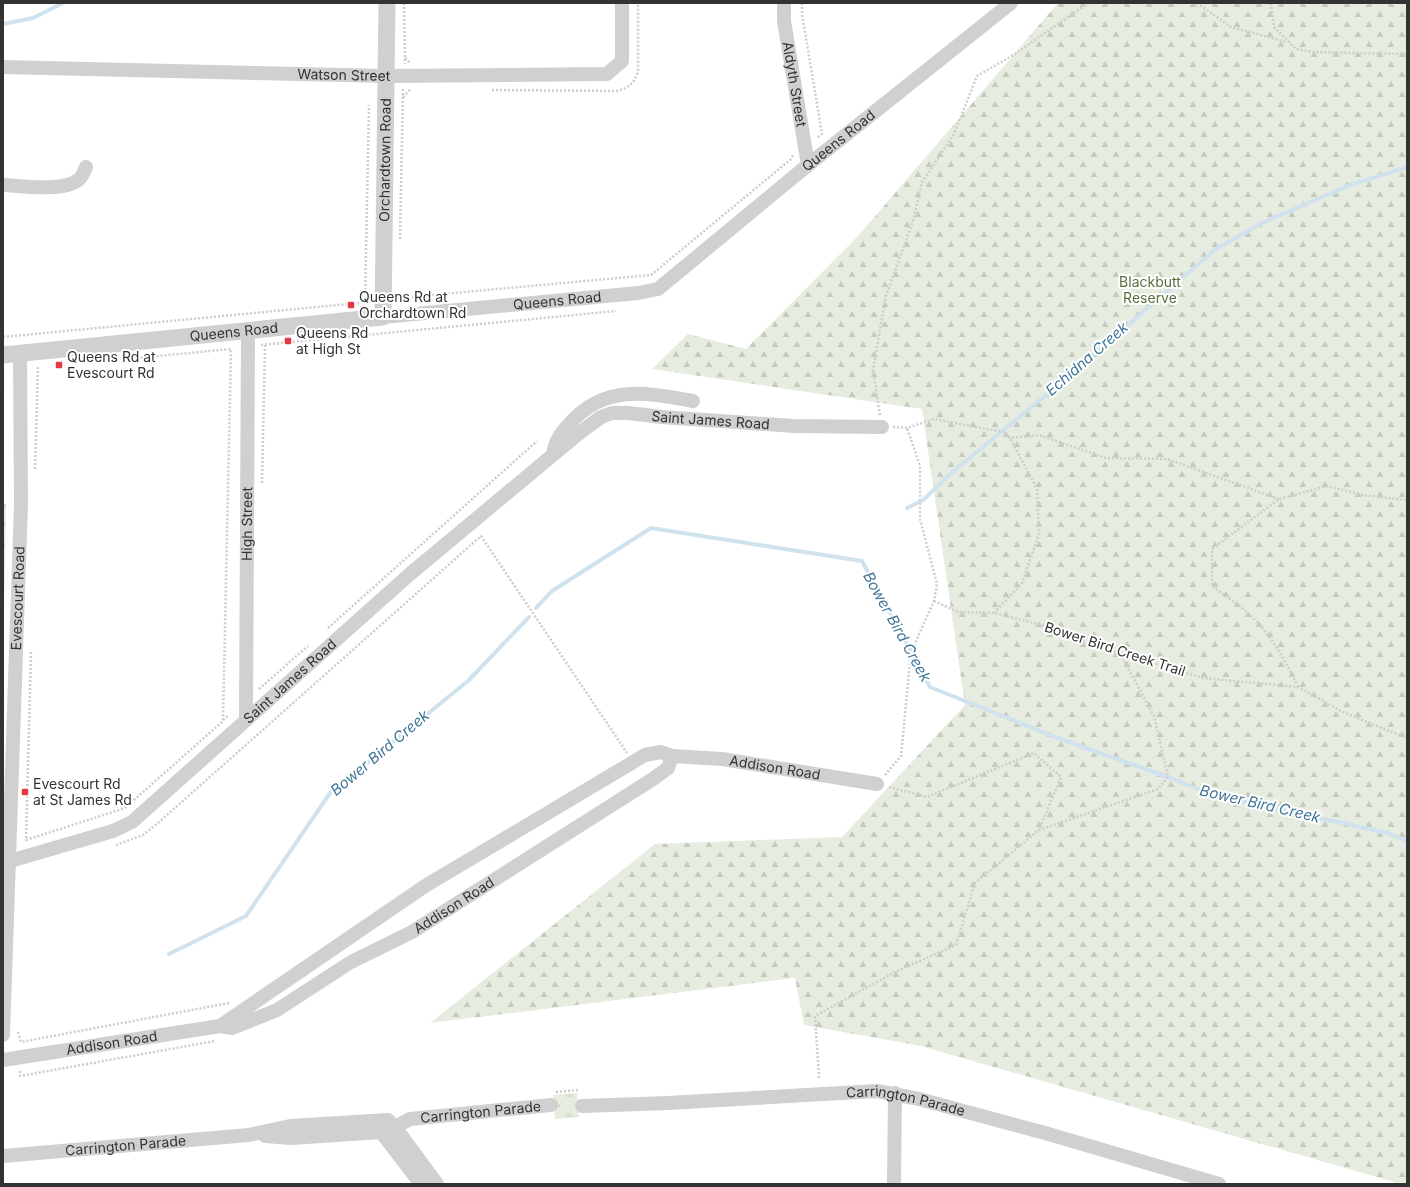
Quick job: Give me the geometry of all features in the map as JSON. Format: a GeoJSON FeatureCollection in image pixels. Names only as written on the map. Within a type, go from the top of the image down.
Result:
{"type":"FeatureCollection","features":[{"type":"Feature","properties":{"kind":"street","name":"Orchardtown Road"},"geometry":{"type":"LineString","coordinates":[[383,317],[387,3]]}},
{"type":"Feature","properties":{"kind":"street","name":"Watson Street"},"geometry":{"type":"LineString","coordinates":[[3,67],[387,76],[607,74],[622,61],[622,3]]}},
{"type":"Feature","properties":{"kind":"street","name":"Aldyth Street"},"geometry":{"type":"LineString","coordinates":[[784,3],[784,21],[808,165]]}},
{"type":"Feature","properties":{"kind":"street","name":"Queens Road"},"geometry":{"type":"LineString","coordinates":[[4,367],[20,353],[644,293],[658,289],[808,165],[1011,3]]}},
{"type":"Feature","properties":{"kind":"street"},"geometry":{"type":"LineString","coordinates":[[3,185],[70,185],[80,180],[86,167]]}},
{"type":"Feature","properties":{"kind":"street","name":"High Street"},"geometry":{"type":"LineString","coordinates":[[246,719],[248,330]]}},
{"type":"Feature","properties":{"kind":"street","name":"Evescourt Road"},"geometry":{"type":"LineString","coordinates":[[3,1035],[6,862],[21,504],[20,353]]}},
{"type":"Feature","properties":{"kind":"street","name":"Saint James Road"},"geometry":{"type":"LineString","coordinates":[[553,454],[554,445],[558,435],[589,405],[603,398],[621,394],[693,401]]}},
{"type":"Feature","properties":{"kind":"street","name":"Saint James Road"},"geometry":{"type":"LineString","coordinates":[[6,862],[113,831],[132,822],[410,574],[553,454],[601,417],[612,413],[628,413],[662,417],[794,426],[882,427]]}},
{"type":"Feature","properties":{"kind":"street","name":"Addison Road"},"geometry":{"type":"LineString","coordinates":[[220,1026],[425,886],[645,754],[661,752],[672,756],[722,759],[877,784]]}},
{"type":"Feature","properties":{"kind":"street","name":"Addison Road"},"geometry":{"type":"LineString","coordinates":[[3,1060],[220,1026],[232,1028],[277,1010],[350,962],[412,932],[653,779],[668,768],[672,756]]}},
{"type":"Feature","properties":{"kind":"street","name":"Carrington Parade"},"geometry":{"type":"LineString","coordinates":[[582,1106],[668,1103],[877,1091],[895,1093],[1045,1132],[1219,1184]]}},
{"type":"Feature","properties":{"kind":"street"},"geometry":{"type":"LineString","coordinates":[[894,1184],[895,1093]]}},
{"type":"Feature","properties":{"kind":"street","name":"Carrington Parade"},"geometry":{"type":"LineString","coordinates":[[3,1156],[249,1135],[290,1126],[388,1120],[395,1127],[410,1119],[551,1106]]}},
{"type":"Feature","properties":{"kind":"street"},"geometry":{"type":"LineString","coordinates":[[395,1127],[437,1184]]}},
{"type":"Feature","properties":{"kind":"street","name":"Carrington Parade"},"geometry":{"type":"LineString","coordinates":[[249,1135],[291,1138],[381,1132],[421,1184]]}},
{"type":"Feature","properties":{"kind":"path"},"geometry":{"type":"LineString","coordinates":[[404,3],[404,56],[411,64]]}},
{"type":"Feature","properties":{"kind":"path"},"geometry":{"type":"LineString","coordinates":[[802,3],[802,14],[822,134],[815,140]]}},
{"type":"Feature","properties":{"kind":"path"},"geometry":{"type":"LineString","coordinates":[[994,613],[1022,583],[1039,534],[1037,489],[1010,438],[1003,432],[934,419],[907,428],[882,427],[873,370],[874,363],[886,296],[913,221],[922,182],[954,134],[977,76],[1015,54],[1088,3]]}},
{"type":"Feature","properties":{"kind":"path"},"geometry":{"type":"LineString","coordinates":[[1197,3],[1231,27],[1287,42]]}},
{"type":"Feature","properties":{"kind":"path"},"geometry":{"type":"LineString","coordinates":[[1271,3],[1274,27],[1287,42],[1296,49],[1312,52],[1407,54]]}},
{"type":"Feature","properties":{"kind":"path"},"geometry":{"type":"LineString","coordinates":[[400,245],[404,88]]}},
{"type":"Feature","properties":{"kind":"path"},"geometry":{"type":"LineString","coordinates":[[3,338],[365,302],[369,105]]}},
{"type":"Feature","properties":{"kind":"path"},"geometry":{"type":"LineString","coordinates":[[399,288],[400,298],[651,275],[792,159],[794,152]]}},
{"type":"Feature","properties":{"kind":"path"},"geometry":{"type":"LineString","coordinates":[[261,345],[616,311]]}},
{"type":"Feature","properties":{"kind":"path"},"geometry":{"type":"LineString","coordinates":[[262,490],[265,345]]}},
{"type":"Feature","properties":{"kind":"path"},"geometry":{"type":"LineString","coordinates":[[115,360],[231,349],[223,721]]}},
{"type":"Feature","properties":{"kind":"path"},"geometry":{"type":"LineString","coordinates":[[3,391],[4,367]]}},
{"type":"Feature","properties":{"kind":"path"},"geometry":{"type":"LineString","coordinates":[[35,472],[38,367],[46,367]]}},
{"type":"Feature","properties":{"kind":"path"},"geometry":{"type":"LineString","coordinates":[[907,428],[920,466],[920,519],[937,584],[934,601],[911,652],[901,756],[877,784],[927,797],[1034,753],[1060,776],[1039,830]]}},
{"type":"Feature","properties":{"kind":"path"},"geometry":{"type":"LineString","coordinates":[[1010,438],[1039,435],[1106,458],[1168,459],[1279,499]]}},
{"type":"Feature","properties":{"kind":"path"},"geometry":{"type":"LineString","coordinates":[[323,632],[537,441]]}},
{"type":"Feature","properties":{"kind":"path"},"geometry":{"type":"LineString","coordinates":[[1298,687],[1289,668],[1272,642],[1252,617],[1212,586],[1212,550],[1279,499],[1327,486],[1363,495],[1407,500]]}},
{"type":"Feature","properties":{"kind":"path"},"geometry":{"type":"LineString","coordinates":[[481,536],[633,762]]}},
{"type":"Feature","properties":{"kind":"path","name":"Bower Bird Creek Trail"},"geometry":{"type":"LineString","coordinates":[[934,601],[958,612],[994,613],[1046,626],[1120,653],[1203,678],[1298,687],[1345,713],[1407,738]]}},
{"type":"Feature","properties":{"kind":"path"},"geometry":{"type":"LineString","coordinates":[[257,683],[257,691],[312,642]]}},
{"type":"Feature","properties":{"kind":"path"},"geometry":{"type":"LineString","coordinates":[[31,645],[26,840],[125,808],[230,715]]}},
{"type":"Feature","properties":{"kind":"path"},"geometry":{"type":"LineString","coordinates":[[819,1078],[815,1016],[897,971],[956,945],[975,883],[1039,830],[1158,789],[1168,777],[1154,716],[1120,653]]}},
{"type":"Feature","properties":{"kind":"path"},"geometry":{"type":"LineString","coordinates":[[18,1030],[18,1036],[21,1042],[235,1002]]}},
{"type":"Feature","properties":{"kind":"path"},"geometry":{"type":"LineString","coordinates":[[20,1071],[20,1076]]}},
{"type":"Feature","properties":{"kind":"green space","name":"Blackbutt Reserve"},"geometry":{"type":"Polygon","coordinates":[[[1058,3],[1407,3],[1407,1184],[1401,1184],[921,1046],[804,1025],[795,978],[430,1023],[655,844],[842,837],[965,705],[922,409],[652,369],[688,334],[746,349],[859,235],[1058,3]]]}},
{"type":"Feature","properties":{"kind":"green space"},"geometry":{"type":"Polygon","coordinates":[[[3,504],[6,504],[3,667],[3,504]]]}},
{"type":"Feature","properties":{"kind":"green space"},"geometry":{"type":"Polygon","coordinates":[[[577,1093],[579,1117],[555,1119],[553,1095],[577,1093]]]}},
{"type":"Feature","properties":{"kind":"waterway"},"geometry":{"type":"LineString","coordinates":[[3,24],[33,18],[63,3]]}},
{"type":"Feature","properties":{"kind":"waterway","name":"Echidna Creek"},"geometry":{"type":"LineString","coordinates":[[907,508],[923,500],[955,470],[1063,381],[1216,249],[1262,223],[1350,185],[1407,167]]}},
{"type":"Feature","properties":{"kind":"waterway","name":"Bower Bird Creek"},"geometry":{"type":"LineString","coordinates":[[536,608],[552,591],[651,528],[862,561],[930,687],[1063,740],[1168,777],[1213,795],[1388,833],[1407,841]]}},
{"type":"Feature","properties":{"kind":"waterway","name":"Bower Bird Creek"},"geometry":{"type":"LineString","coordinates":[[169,954],[246,916],[330,793],[468,681],[529,617]]}},
{"type":"Feature","properties":{"kind":"place","name":"Queens Rd at Orchardtown Rd"},"geometry":{"type":"Point","coordinates":[351,305]}},
{"type":"Feature","properties":{"kind":"place","name":"Queens Rd at High St"},"geometry":{"type":"Point","coordinates":[288,341]}},
{"type":"Feature","properties":{"kind":"place","name":"Queens Rd at Evescourt Rd"},"geometry":{"type":"Point","coordinates":[59,365]}},
{"type":"Feature","properties":{"kind":"place","name":"Evescourt Rd at St James Rd"},"geometry":{"type":"Point","coordinates":[25,792]}}]}
